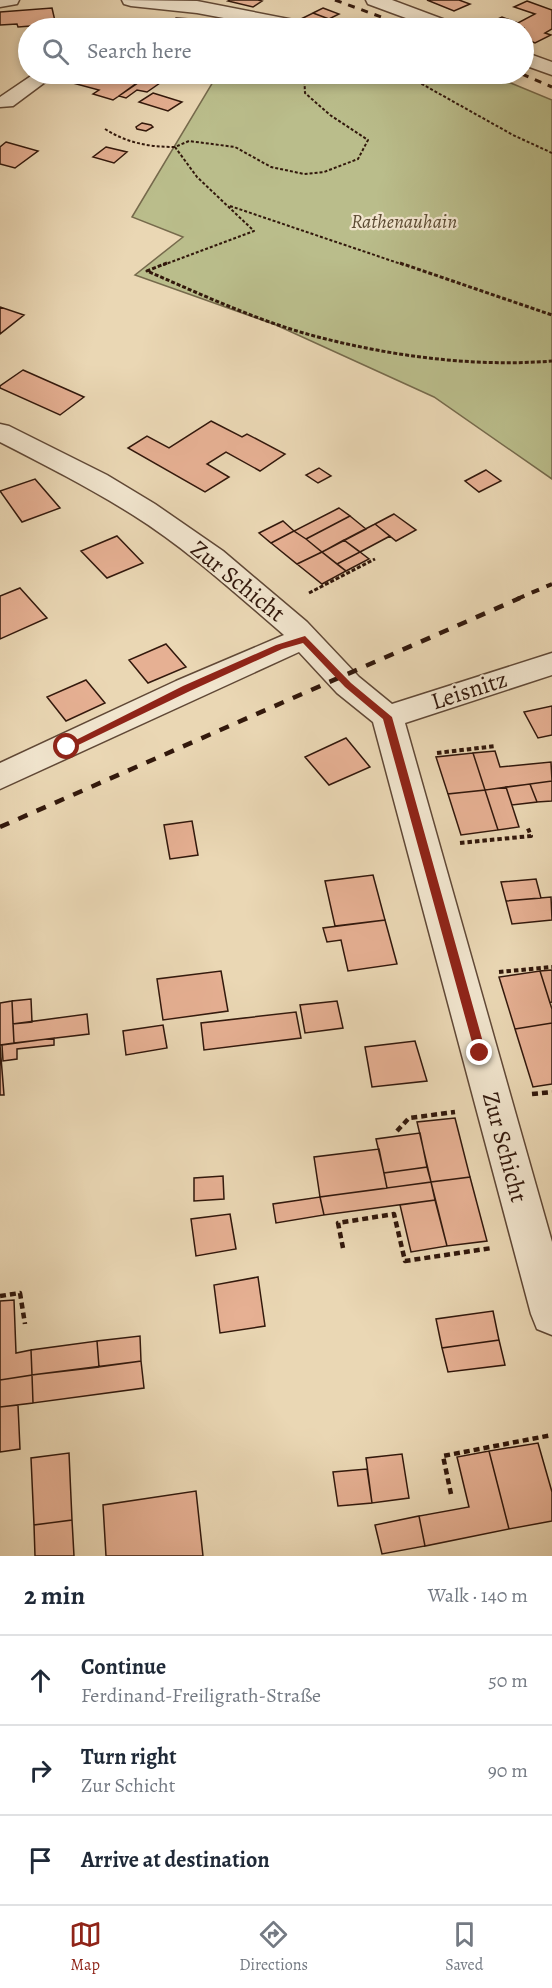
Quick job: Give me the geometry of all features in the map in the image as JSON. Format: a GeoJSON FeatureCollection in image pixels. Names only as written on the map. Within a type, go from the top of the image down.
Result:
{"type":"FeatureCollection","features":[{"type":"Feature","properties":{"kind":"street"},"geometry":{"type":"LineString","coordinates":[[0,1],[10,0]]}},
{"type":"Feature","properties":{"kind":"street"},"geometry":{"type":"LineString","coordinates":[[131,0],[197,7],[253,18]]}},
{"type":"Feature","properties":{"kind":"street"},"geometry":{"type":"LineString","coordinates":[[375,0],[423,18]]}},
{"type":"Feature","properties":{"kind":"street"},"geometry":{"type":"LineString","coordinates":[[534,62],[552,69]]}},
{"type":"Feature","properties":{"kind":"street"},"geometry":{"type":"LineString","coordinates":[[6,102],[32,84]]}},
{"type":"Feature","properties":{"kind":"street","name":"Zur Schicht"},"geometry":{"type":"LineString","coordinates":[[0,432],[97,481],[145,510],[213,558],[305,639],[348,685],[387,717],[552,1314]]}},
{"type":"Feature","properties":{"kind":"street"},"geometry":{"type":"LineString","coordinates":[[0,777],[197,684],[279,647],[305,639]]}},
{"type":"Feature","properties":{"kind":"street","name":"Leisnitz"},"geometry":{"type":"LineString","coordinates":[[387,717],[552,664]]}},
{"type":"Feature","properties":{"kind":"path"},"geometry":{"type":"LineString","coordinates":[[105,129],[119,139],[148,147],[176,147],[189,141],[235,147],[271,167],[304,174],[324,172],[357,159],[368,140],[330,115],[305,93],[305,84]]}},
{"type":"Feature","properties":{"kind":"path"},"geometry":{"type":"LineString","coordinates":[[422,84],[513,135],[552,153]]}},
{"type":"Feature","properties":{"kind":"path"},"geometry":{"type":"LineString","coordinates":[[176,147],[197,177],[254,231],[147,272],[233,308],[324,339],[419,357],[525,363],[552,361]]}},
{"type":"Feature","properties":{"kind":"path"},"geometry":{"type":"LineString","coordinates":[[226,205],[552,315]]}},
{"type":"Feature","properties":{"kind":"path"},"geometry":{"type":"LineString","coordinates":[[304,595],[375,559]]}},
{"type":"Feature","properties":{"kind":"path"},"geometry":{"type":"LineString","coordinates":[[428,754],[496,746]]}},
{"type":"Feature","properties":{"kind":"path"},"geometry":{"type":"LineString","coordinates":[[457,843],[531,836],[527,826]]}},
{"type":"Feature","properties":{"kind":"path"},"geometry":{"type":"LineString","coordinates":[[494,973],[552,967]]}},
{"type":"Feature","properties":{"kind":"path"},"geometry":{"type":"LineString","coordinates":[[397,1131],[410,1118],[463,1112]]}},
{"type":"Feature","properties":{"kind":"path"},"geometry":{"type":"LineString","coordinates":[[343,1248],[338,1223],[394,1215],[405,1261],[498,1247]]}},
{"type":"Feature","properties":{"kind":"path"},"geometry":{"type":"LineString","coordinates":[[0,1296],[20,1293],[25,1324]]}},
{"type":"Feature","properties":{"kind":"path"},"geometry":{"type":"LineString","coordinates":[[451,1494],[443,1456],[552,1435]]}},
{"type":"Feature","properties":{"kind":"green space","name":"Rathenauhain"},"geometry":{"type":"Polygon","coordinates":[[[212,84],[513,84],[552,100],[552,479],[434,397],[276,325],[135,275],[183,237],[132,217],[212,84]]]}},
{"type":"Feature","properties":{"kind":"building"},"geometry":{"type":"Polygon","coordinates":[[[427,0],[459,0],[470,4],[454,11],[427,0]]]}},
{"type":"Feature","properties":{"kind":"building"},"geometry":{"type":"Polygon","coordinates":[[[228,1],[262,1],[253,7],[228,1]]]}},
{"type":"Feature","properties":{"kind":"building"},"geometry":{"type":"Polygon","coordinates":[[[527,1],[552,10],[552,29],[545,33],[551,35],[534,43],[534,18],[527,18],[535,14],[514,7],[527,1]]]}},
{"type":"Feature","properties":{"kind":"building"},"geometry":{"type":"Polygon","coordinates":[[[52,8],[54,18],[18,18],[18,27],[17,24],[0,25],[0,12],[52,8]]]}},
{"type":"Feature","properties":{"kind":"building"},"geometry":{"type":"Polygon","coordinates":[[[323,8],[339,14],[326,18],[313,13],[323,8]]]}},
{"type":"Feature","properties":{"kind":"building"},"geometry":{"type":"Polygon","coordinates":[[[313,13],[326,18],[303,18],[313,13]]]}},
{"type":"Feature","properties":{"kind":"building"},"geometry":{"type":"Polygon","coordinates":[[[76,84],[136,84],[113,100],[93,94],[99,90],[76,84]]]}},
{"type":"Feature","properties":{"kind":"building"},"geometry":{"type":"Polygon","coordinates":[[[135,84],[159,84],[147,92],[137,90],[126,98],[119,96],[135,84]]]}},
{"type":"Feature","properties":{"kind":"building"},"geometry":{"type":"Polygon","coordinates":[[[153,93],[182,102],[168,111],[139,102],[153,93]]]}},
{"type":"Feature","properties":{"kind":"building"},"geometry":{"type":"Polygon","coordinates":[[[142,123],[153,127],[146,131],[137,129],[136,127],[142,123]]]}},
{"type":"Feature","properties":{"kind":"building"},"geometry":{"type":"Polygon","coordinates":[[[6,142],[38,151],[15,168],[0,164],[0,147],[6,142]]]}},
{"type":"Feature","properties":{"kind":"building"},"geometry":{"type":"Polygon","coordinates":[[[106,147],[127,152],[114,163],[93,157],[106,147]]]}},
{"type":"Feature","properties":{"kind":"building"},"geometry":{"type":"Polygon","coordinates":[[[0,307],[24,315],[0,334],[0,307]]]}},
{"type":"Feature","properties":{"kind":"building"},"geometry":{"type":"Polygon","coordinates":[[[23,370],[84,397],[60,415],[0,388],[23,370]]]}},
{"type":"Feature","properties":{"kind":"building"},"geometry":{"type":"Polygon","coordinates":[[[211,421],[242,437],[247,434],[285,454],[260,471],[226,452],[207,464],[229,477],[205,492],[128,448],[147,436],[169,448],[211,421]]]}},
{"type":"Feature","properties":{"kind":"building"},"geometry":{"type":"Polygon","coordinates":[[[319,468],[331,476],[318,483],[306,475],[319,468]]]}},
{"type":"Feature","properties":{"kind":"building"},"geometry":{"type":"Polygon","coordinates":[[[486,470],[501,481],[479,492],[465,481],[486,470]]]}},
{"type":"Feature","properties":{"kind":"building"},"geometry":{"type":"Polygon","coordinates":[[[35,479],[60,508],[22,522],[0,491],[35,479]]]}},
{"type":"Feature","properties":{"kind":"building"},"geometry":{"type":"Polygon","coordinates":[[[339,508],[350,516],[306,539],[294,531],[339,508]]]}},
{"type":"Feature","properties":{"kind":"building"},"geometry":{"type":"Polygon","coordinates":[[[394,514],[416,530],[396,541],[375,524],[394,514]]]}},
{"type":"Feature","properties":{"kind":"building"},"geometry":{"type":"Polygon","coordinates":[[[350,516],[366,529],[322,552],[306,539],[350,516]]]}},
{"type":"Feature","properties":{"kind":"building"},"geometry":{"type":"Polygon","coordinates":[[[283,521],[294,531],[271,543],[259,533],[283,521]]]}},
{"type":"Feature","properties":{"kind":"building"},"geometry":{"type":"Polygon","coordinates":[[[375,524],[390,536],[360,552],[344,540],[375,524]]]}},
{"type":"Feature","properties":{"kind":"building"},"geometry":{"type":"Polygon","coordinates":[[[294,531],[322,552],[297,564],[271,543],[294,531]]]}},
{"type":"Feature","properties":{"kind":"building"},"geometry":{"type":"Polygon","coordinates":[[[117,536],[143,563],[107,578],[81,551],[117,536]]]}},
{"type":"Feature","properties":{"kind":"building"},"geometry":{"type":"Polygon","coordinates":[[[344,540],[360,552],[337,564],[322,552],[344,540]]]}},
{"type":"Feature","properties":{"kind":"building"},"geometry":{"type":"Polygon","coordinates":[[[322,552],[346,571],[322,584],[297,564],[322,552]]]}},
{"type":"Feature","properties":{"kind":"building"},"geometry":{"type":"Polygon","coordinates":[[[360,552],[369,559],[346,571],[337,564],[360,552]]]}},
{"type":"Feature","properties":{"kind":"building"},"geometry":{"type":"Polygon","coordinates":[[[20,588],[47,618],[0,639],[0,596],[20,588]]]}},
{"type":"Feature","properties":{"kind":"building"},"geometry":{"type":"Polygon","coordinates":[[[166,644],[186,667],[148,683],[129,660],[166,644]]]}},
{"type":"Feature","properties":{"kind":"building"},"geometry":{"type":"Polygon","coordinates":[[[86,680],[105,703],[66,721],[47,697],[86,680]]]}},
{"type":"Feature","properties":{"kind":"building"},"geometry":{"type":"Polygon","coordinates":[[[552,706],[552,735],[538,738],[524,712],[552,706]]]}},
{"type":"Feature","properties":{"kind":"building"},"geometry":{"type":"Polygon","coordinates":[[[346,738],[370,767],[329,785],[305,757],[346,738]]]}},
{"type":"Feature","properties":{"kind":"building"},"geometry":{"type":"Polygon","coordinates":[[[495,751],[500,767],[551,762],[552,781],[485,790],[473,753],[495,751]]]}},
{"type":"Feature","properties":{"kind":"building"},"geometry":{"type":"Polygon","coordinates":[[[473,753],[485,790],[448,794],[436,757],[473,753]]]}},
{"type":"Feature","properties":{"kind":"building"},"geometry":{"type":"Polygon","coordinates":[[[552,781],[552,801],[537,802],[530,784],[552,781]]]}},
{"type":"Feature","properties":{"kind":"building"},"geometry":{"type":"Polygon","coordinates":[[[530,784],[537,802],[512,805],[506,787],[530,784]]]}},
{"type":"Feature","properties":{"kind":"building"},"geometry":{"type":"Polygon","coordinates":[[[506,787],[519,827],[498,830],[485,790],[506,787]]]}},
{"type":"Feature","properties":{"kind":"building"},"geometry":{"type":"Polygon","coordinates":[[[485,790],[498,830],[461,835],[448,794],[485,790]]]}},
{"type":"Feature","properties":{"kind":"building"},"geometry":{"type":"Polygon","coordinates":[[[192,821],[198,855],[170,859],[164,825],[192,821]]]}},
{"type":"Feature","properties":{"kind":"building"},"geometry":{"type":"Polygon","coordinates":[[[373,875],[385,920],[335,926],[325,881],[373,875]]]}},
{"type":"Feature","properties":{"kind":"building"},"geometry":{"type":"Polygon","coordinates":[[[536,879],[541,898],[506,901],[501,882],[536,879]]]}},
{"type":"Feature","properties":{"kind":"building"},"geometry":{"type":"Polygon","coordinates":[[[551,897],[552,920],[512,924],[506,901],[551,897]]]}},
{"type":"Feature","properties":{"kind":"building"},"geometry":{"type":"Polygon","coordinates":[[[385,920],[397,964],[348,971],[341,940],[327,942],[323,928],[385,920]]]}},
{"type":"Feature","properties":{"kind":"building"},"geometry":{"type":"Polygon","coordinates":[[[552,970],[552,1002],[550,1003],[540,971],[552,970]]]}},
{"type":"Feature","properties":{"kind":"building"},"geometry":{"type":"Polygon","coordinates":[[[221,971],[228,1011],[163,1020],[157,979],[221,971]]]}},
{"type":"Feature","properties":{"kind":"building"},"geometry":{"type":"Polygon","coordinates":[[[540,971],[552,1009],[552,1023],[515,1029],[499,977],[540,971]]]}},
{"type":"Feature","properties":{"kind":"building"},"geometry":{"type":"Polygon","coordinates":[[[31,999],[32,1022],[13,1024],[12,1001],[31,999]]]}},
{"type":"Feature","properties":{"kind":"building"},"geometry":{"type":"Polygon","coordinates":[[[12,1001],[14,1043],[0,1045],[0,1003],[12,1001]]]}},
{"type":"Feature","properties":{"kind":"building"},"geometry":{"type":"Polygon","coordinates":[[[337,1001],[343,1028],[305,1033],[300,1005],[337,1001]]]}},
{"type":"Feature","properties":{"kind":"building"},"geometry":{"type":"Polygon","coordinates":[[[296,1012],[301,1038],[204,1050],[201,1023],[296,1012]]]}},
{"type":"Feature","properties":{"kind":"building"},"geometry":{"type":"Polygon","coordinates":[[[87,1014],[89,1034],[14,1043],[13,1024],[87,1014]]]}},
{"type":"Feature","properties":{"kind":"building"},"geometry":{"type":"Polygon","coordinates":[[[552,1023],[552,1084],[533,1087],[515,1029],[552,1023]]]}},
{"type":"Feature","properties":{"kind":"building"},"geometry":{"type":"Polygon","coordinates":[[[163,1025],[167,1048],[126,1055],[123,1031],[163,1025]]]}},
{"type":"Feature","properties":{"kind":"building"},"geometry":{"type":"Polygon","coordinates":[[[54,1038],[54,1045],[17,1049],[17,1059],[3,1061],[2,1045],[54,1038]]]}},
{"type":"Feature","properties":{"kind":"building"},"geometry":{"type":"Polygon","coordinates":[[[415,1041],[427,1081],[372,1087],[365,1047],[415,1041]]]}},
{"type":"Feature","properties":{"kind":"building"},"geometry":{"type":"Polygon","coordinates":[[[0,1045],[4,1095],[0,1095],[0,1045]]]}},
{"type":"Feature","properties":{"kind":"building"},"geometry":{"type":"Polygon","coordinates":[[[455,1118],[470,1177],[431,1182],[417,1122],[455,1118]]]}},
{"type":"Feature","properties":{"kind":"building"},"geometry":{"type":"Polygon","coordinates":[[[420,1133],[427,1167],[384,1173],[376,1139],[420,1133]]]}},
{"type":"Feature","properties":{"kind":"building"},"geometry":{"type":"Polygon","coordinates":[[[379,1149],[387,1188],[320,1197],[314,1157],[379,1149]]]}},
{"type":"Feature","properties":{"kind":"building"},"geometry":{"type":"Polygon","coordinates":[[[427,1167],[431,1182],[387,1188],[384,1173],[427,1167]]]}},
{"type":"Feature","properties":{"kind":"building"},"geometry":{"type":"Polygon","coordinates":[[[223,1176],[224,1199],[194,1201],[194,1178],[223,1176]]]}},
{"type":"Feature","properties":{"kind":"building"},"geometry":{"type":"Polygon","coordinates":[[[470,1177],[487,1241],[447,1246],[431,1182],[470,1177]]]}},
{"type":"Feature","properties":{"kind":"building"},"geometry":{"type":"Polygon","coordinates":[[[431,1182],[435,1200],[324,1215],[320,1197],[431,1182]]]}},
{"type":"Feature","properties":{"kind":"building"},"geometry":{"type":"Polygon","coordinates":[[[320,1197],[324,1215],[276,1223],[273,1204],[320,1197]]]}},
{"type":"Feature","properties":{"kind":"building"},"geometry":{"type":"Polygon","coordinates":[[[435,1200],[447,1246],[411,1252],[400,1205],[435,1200]]]}},
{"type":"Feature","properties":{"kind":"building"},"geometry":{"type":"Polygon","coordinates":[[[230,1214],[236,1249],[196,1256],[191,1219],[230,1214]]]}},
{"type":"Feature","properties":{"kind":"building"},"geometry":{"type":"Polygon","coordinates":[[[258,1277],[265,1326],[220,1333],[214,1285],[258,1277]]]}},
{"type":"Feature","properties":{"kind":"building"},"geometry":{"type":"Polygon","coordinates":[[[14,1300],[16,1353],[31,1350],[32,1375],[0,1380],[0,1301],[14,1300]]]}},
{"type":"Feature","properties":{"kind":"building"},"geometry":{"type":"Polygon","coordinates":[[[493,1311],[499,1340],[442,1348],[436,1319],[493,1311]]]}},
{"type":"Feature","properties":{"kind":"building"},"geometry":{"type":"Polygon","coordinates":[[[140,1336],[141,1361],[99,1367],[97,1341],[140,1336]]]}},
{"type":"Feature","properties":{"kind":"building"},"geometry":{"type":"Polygon","coordinates":[[[499,1340],[505,1365],[448,1372],[442,1348],[499,1340]]]}},
{"type":"Feature","properties":{"kind":"building"},"geometry":{"type":"Polygon","coordinates":[[[97,1341],[99,1367],[32,1375],[31,1350],[97,1341]]]}},
{"type":"Feature","properties":{"kind":"building"},"geometry":{"type":"Polygon","coordinates":[[[141,1361],[144,1388],[33,1403],[32,1375],[141,1361]]]}},
{"type":"Feature","properties":{"kind":"building"},"geometry":{"type":"Polygon","coordinates":[[[32,1375],[33,1403],[0,1407],[0,1380],[32,1375]]]}},
{"type":"Feature","properties":{"kind":"building"},"geometry":{"type":"Polygon","coordinates":[[[18,1405],[20,1449],[0,1452],[0,1407],[18,1405]]]}},
{"type":"Feature","properties":{"kind":"building"},"geometry":{"type":"Polygon","coordinates":[[[538,1443],[552,1492],[552,1521],[509,1529],[489,1451],[538,1443]]]}},
{"type":"Feature","properties":{"kind":"building"},"geometry":{"type":"Polygon","coordinates":[[[489,1451],[509,1529],[425,1546],[419,1516],[469,1507],[457,1457],[489,1451]]]}},
{"type":"Feature","properties":{"kind":"building"},"geometry":{"type":"Polygon","coordinates":[[[69,1453],[72,1520],[34,1525],[31,1458],[69,1453]]]}},
{"type":"Feature","properties":{"kind":"building"},"geometry":{"type":"Polygon","coordinates":[[[402,1454],[409,1498],[372,1503],[366,1458],[402,1454]]]}},
{"type":"Feature","properties":{"kind":"building"},"geometry":{"type":"Polygon","coordinates":[[[367,1469],[372,1503],[338,1506],[333,1472],[367,1469]]]}},
{"type":"Feature","properties":{"kind":"building"},"geometry":{"type":"Polygon","coordinates":[[[196,1491],[203,1556],[106,1556],[103,1505],[196,1491]]]}},
{"type":"Feature","properties":{"kind":"building"},"geometry":{"type":"Polygon","coordinates":[[[419,1516],[425,1546],[382,1554],[375,1525],[419,1516]]]}},
{"type":"Feature","properties":{"kind":"building"},"geometry":{"type":"Polygon","coordinates":[[[72,1520],[74,1556],[35,1556],[34,1525],[72,1520]]]}},
{"type":"Feature","properties":{"kind":"railway"},"geometry":{"type":"LineString","coordinates":[[335,0],[384,18]]}},
{"type":"Feature","properties":{"kind":"railway"},"geometry":{"type":"LineString","coordinates":[[534,79],[552,87]]}},
{"type":"Feature","properties":{"kind":"railway"},"geometry":{"type":"LineString","coordinates":[[517,599],[552,584]]}},
{"type":"Feature","properties":{"kind":"railway"},"geometry":{"type":"LineString","coordinates":[[0,827],[520,598]]}},
{"type":"Feature","properties":{"kind":"route"},"geometry":{"type":"LineString","coordinates":[[67,747],[279,647],[305,639],[348,685],[387,717],[480,1053]]}}]}
